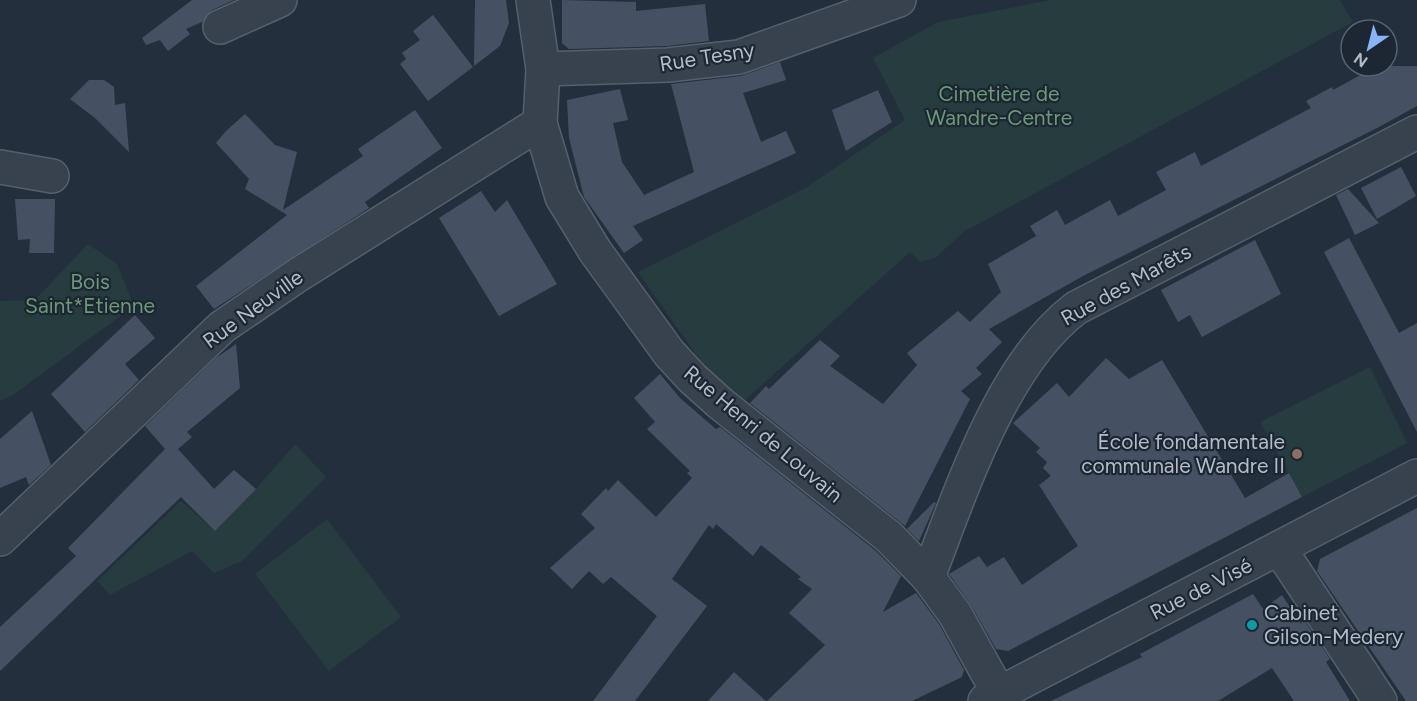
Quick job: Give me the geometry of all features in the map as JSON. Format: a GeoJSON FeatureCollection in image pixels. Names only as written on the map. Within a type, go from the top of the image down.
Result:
{"type":"FeatureCollection","features":[{"type":"Feature","properties":{"kind":"street"},"geometry":{"type":"LineString","coordinates":[[220,27],[280,0]]}},
{"type":"Feature","properties":{"kind":"street","name":"Rue Henri de Louvain"},"geometry":{"type":"LineString","coordinates":[[533,0],[543,69],[540,123],[562,196],[595,251],[669,353],[721,404],[889,537],[928,577],[955,614],[996,698]]}},
{"type":"Feature","properties":{"kind":"street","name":"Rue Tesny"},"geometry":{"type":"LineString","coordinates":[[543,69],[668,65],[739,57],[899,0]]}},
{"type":"Feature","properties":{"kind":"street","name":"Rue Neuville"},"geometry":{"type":"LineString","coordinates":[[0,538],[222,327],[298,275],[540,123]]}},
{"type":"Feature","properties":{"kind":"street","name":"Rue des Marêts"},"geometry":{"type":"LineString","coordinates":[[928,577],[995,415],[1020,368],[1053,325],[1076,308],[1417,132]]}},
{"type":"Feature","properties":{"kind":"street"},"geometry":{"type":"LineString","coordinates":[[0,167],[52,176]]}},
{"type":"Feature","properties":{"kind":"street","name":"Rue de Visé"},"geometry":{"type":"LineString","coordinates":[[996,698],[1417,476]]}},
{"type":"Feature","properties":{"kind":"street"},"geometry":{"type":"LineString","coordinates":[[1279,548],[1380,701]]}},
{"type":"Feature","properties":{"kind":"green space","name":"Cimetière de Wandre-Centre"},"geometry":{"type":"Polygon","coordinates":[[[1051,0],[1340,0],[1351,18],[1339,18],[1339,30],[965,231],[935,258],[920,262],[910,252],[745,400],[714,380],[638,272],[807,187],[905,120],[873,58],[938,22],[1051,0]]]}},
{"type":"Feature","properties":{"kind":"green space","name":"Bois Saint*Etienne"},"geometry":{"type":"Polygon","coordinates":[[[88,244],[117,264],[134,306],[13,395],[0,401],[0,301],[35,300],[88,244]]]}},
{"type":"Feature","properties":{"kind":"green space","name":"École fondamentale communale Wandre II"},"geometry":{"type":"Polygon","coordinates":[[[1370,367],[1407,443],[1302,497],[1260,422],[1370,367]]]}},
{"type":"Feature","properties":{"kind":"green space"},"geometry":{"type":"Polygon","coordinates":[[[295,444],[326,477],[242,561],[214,573],[192,551],[110,595],[97,581],[181,501],[214,530],[256,489],[295,444]]]}},
{"type":"Feature","properties":{"kind":"green space"},"geometry":{"type":"Polygon","coordinates":[[[327,519],[401,617],[329,671],[255,574],[327,519]]]}},
{"type":"Feature","properties":{"kind":"building"},"geometry":{"type":"Polygon","coordinates":[[[192,0],[234,0],[212,10],[202,22],[186,29],[190,34],[168,51],[160,40],[146,45],[142,38],[192,0]]]}},
{"type":"Feature","properties":{"kind":"building"},"geometry":{"type":"Polygon","coordinates":[[[475,0],[506,0],[509,23],[500,46],[474,66],[475,0]]]}},
{"type":"Feature","properties":{"kind":"building"},"geometry":{"type":"Polygon","coordinates":[[[562,0],[636,2],[636,11],[705,4],[709,41],[667,46],[569,49],[562,43],[562,0]]]}},
{"type":"Feature","properties":{"kind":"building"},"geometry":{"type":"Polygon","coordinates":[[[433,15],[473,67],[428,101],[400,64],[406,59],[402,53],[420,40],[413,31],[433,15]]]}},
{"type":"Feature","properties":{"kind":"building"},"geometry":{"type":"Polygon","coordinates":[[[780,62],[786,80],[743,93],[761,142],[786,131],[796,153],[633,226],[643,240],[624,253],[584,197],[569,138],[567,100],[620,89],[628,120],[613,123],[622,162],[644,195],[694,172],[671,84],[741,76],[780,62]]]}},
{"type":"Feature","properties":{"kind":"building"},"geometry":{"type":"Polygon","coordinates":[[[1399,66],[1417,66],[1417,106],[1083,276],[989,329],[1002,342],[976,368],[982,374],[961,391],[970,399],[905,526],[750,403],[766,386],[769,389],[820,340],[840,356],[830,366],[883,404],[917,365],[907,353],[958,311],[970,322],[1001,292],[988,264],[1036,236],[1030,226],[1057,210],[1065,225],[1110,200],[1118,216],[1166,190],[1156,172],[1195,152],[1201,166],[1311,108],[1306,101],[1332,87],[1333,90],[1355,78],[1399,78],[1399,66]]]}},
{"type":"Feature","properties":{"kind":"building"},"geometry":{"type":"Polygon","coordinates":[[[89,80],[104,80],[114,87],[115,105],[125,103],[129,152],[95,118],[70,99],[89,80]]]}},
{"type":"Feature","properties":{"kind":"building"},"geometry":{"type":"Polygon","coordinates":[[[878,90],[892,122],[846,151],[832,110],[878,90]]]}},
{"type":"Feature","properties":{"kind":"building"},"geometry":{"type":"Polygon","coordinates":[[[415,110],[442,148],[365,202],[369,208],[214,309],[196,286],[287,215],[245,189],[249,179],[216,143],[226,131],[245,114],[275,145],[297,152],[283,210],[363,156],[358,149],[415,110]]]}},
{"type":"Feature","properties":{"kind":"building"},"geometry":{"type":"Polygon","coordinates":[[[1401,167],[1416,196],[1377,219],[1361,188],[1401,167]]]}},
{"type":"Feature","properties":{"kind":"building"},"geometry":{"type":"Polygon","coordinates":[[[1348,189],[1379,223],[1355,235],[1336,195],[1348,189]]]}},
{"type":"Feature","properties":{"kind":"building"},"geometry":{"type":"Polygon","coordinates":[[[481,191],[495,212],[507,200],[557,284],[499,316],[439,218],[481,191]]]}},
{"type":"Feature","properties":{"kind":"building"},"geometry":{"type":"Polygon","coordinates":[[[15,199],[55,199],[54,253],[29,253],[30,239],[18,240],[15,199]]]}},
{"type":"Feature","properties":{"kind":"building"},"geometry":{"type":"Polygon","coordinates":[[[1349,238],[1399,333],[1417,323],[1417,432],[1324,252],[1349,238]]]}},
{"type":"Feature","properties":{"kind":"building"},"geometry":{"type":"Polygon","coordinates":[[[1255,240],[1281,294],[1202,337],[1190,315],[1178,322],[1161,290],[1255,240]]]}},
{"type":"Feature","properties":{"kind":"building"},"geometry":{"type":"Polygon","coordinates":[[[135,315],[155,338],[125,364],[139,380],[85,432],[51,394],[135,315]]]}},
{"type":"Feature","properties":{"kind":"building"},"geometry":{"type":"Polygon","coordinates":[[[236,344],[240,388],[187,432],[192,437],[178,449],[214,489],[234,470],[256,489],[215,531],[181,497],[0,671],[0,627],[76,556],[68,548],[165,449],[145,426],[216,358],[236,344]]]}},
{"type":"Feature","properties":{"kind":"building"},"geometry":{"type":"Polygon","coordinates":[[[1106,358],[1129,379],[1162,360],[1245,498],[1289,473],[1302,497],[1008,651],[996,649],[971,605],[949,574],[979,556],[987,567],[1004,557],[1022,585],[1078,546],[1039,485],[1051,476],[1043,468],[1047,462],[1036,452],[1040,448],[1013,423],[1057,383],[1069,397],[1106,358]]]}},
{"type":"Feature","properties":{"kind":"building"},"geometry":{"type":"Polygon","coordinates":[[[660,374],[680,398],[716,429],[720,427],[876,551],[901,576],[883,612],[916,593],[939,624],[964,670],[962,677],[912,701],[767,701],[825,645],[789,613],[812,589],[798,579],[801,577],[761,545],[753,556],[716,524],[713,529],[709,525],[672,579],[707,606],[635,701],[593,701],[657,616],[611,577],[603,584],[589,571],[572,589],[550,568],[595,528],[581,514],[606,488],[608,491],[618,480],[656,517],[692,478],[687,473],[690,471],[647,429],[655,422],[634,398],[660,374]]]}},
{"type":"Feature","properties":{"kind":"building"},"geometry":{"type":"Polygon","coordinates":[[[32,411],[51,465],[29,485],[26,477],[0,488],[0,439],[32,411]]]}},
{"type":"Feature","properties":{"kind":"building"},"geometry":{"type":"Polygon","coordinates":[[[934,502],[936,503],[919,541],[907,529],[934,502]]]}},
{"type":"Feature","properties":{"kind":"building"},"geometry":{"type":"Polygon","coordinates":[[[1417,508],[1417,701],[1406,701],[1317,571],[1320,559],[1417,508]]]}},
{"type":"Feature","properties":{"kind":"building"},"geometry":{"type":"Polygon","coordinates":[[[1253,594],[1263,609],[1282,595],[1301,624],[1303,618],[1330,659],[1326,662],[1350,701],[1294,701],[1272,668],[1218,701],[1051,701],[1142,657],[1140,654],[1253,594]]]}},
{"type":"Feature","properties":{"kind":"building"},"geometry":{"type":"Polygon","coordinates":[[[734,672],[766,701],[708,701],[734,672]]]}},
{"type":"Feature","properties":{"kind":"place","name":"École fondamentale communale Wandre II"},"geometry":{"type":"Point","coordinates":[1297,454]}},
{"type":"Feature","properties":{"kind":"place","name":"Cabinet Gilson-Medery"},"geometry":{"type":"Point","coordinates":[1252,625]}}]}
